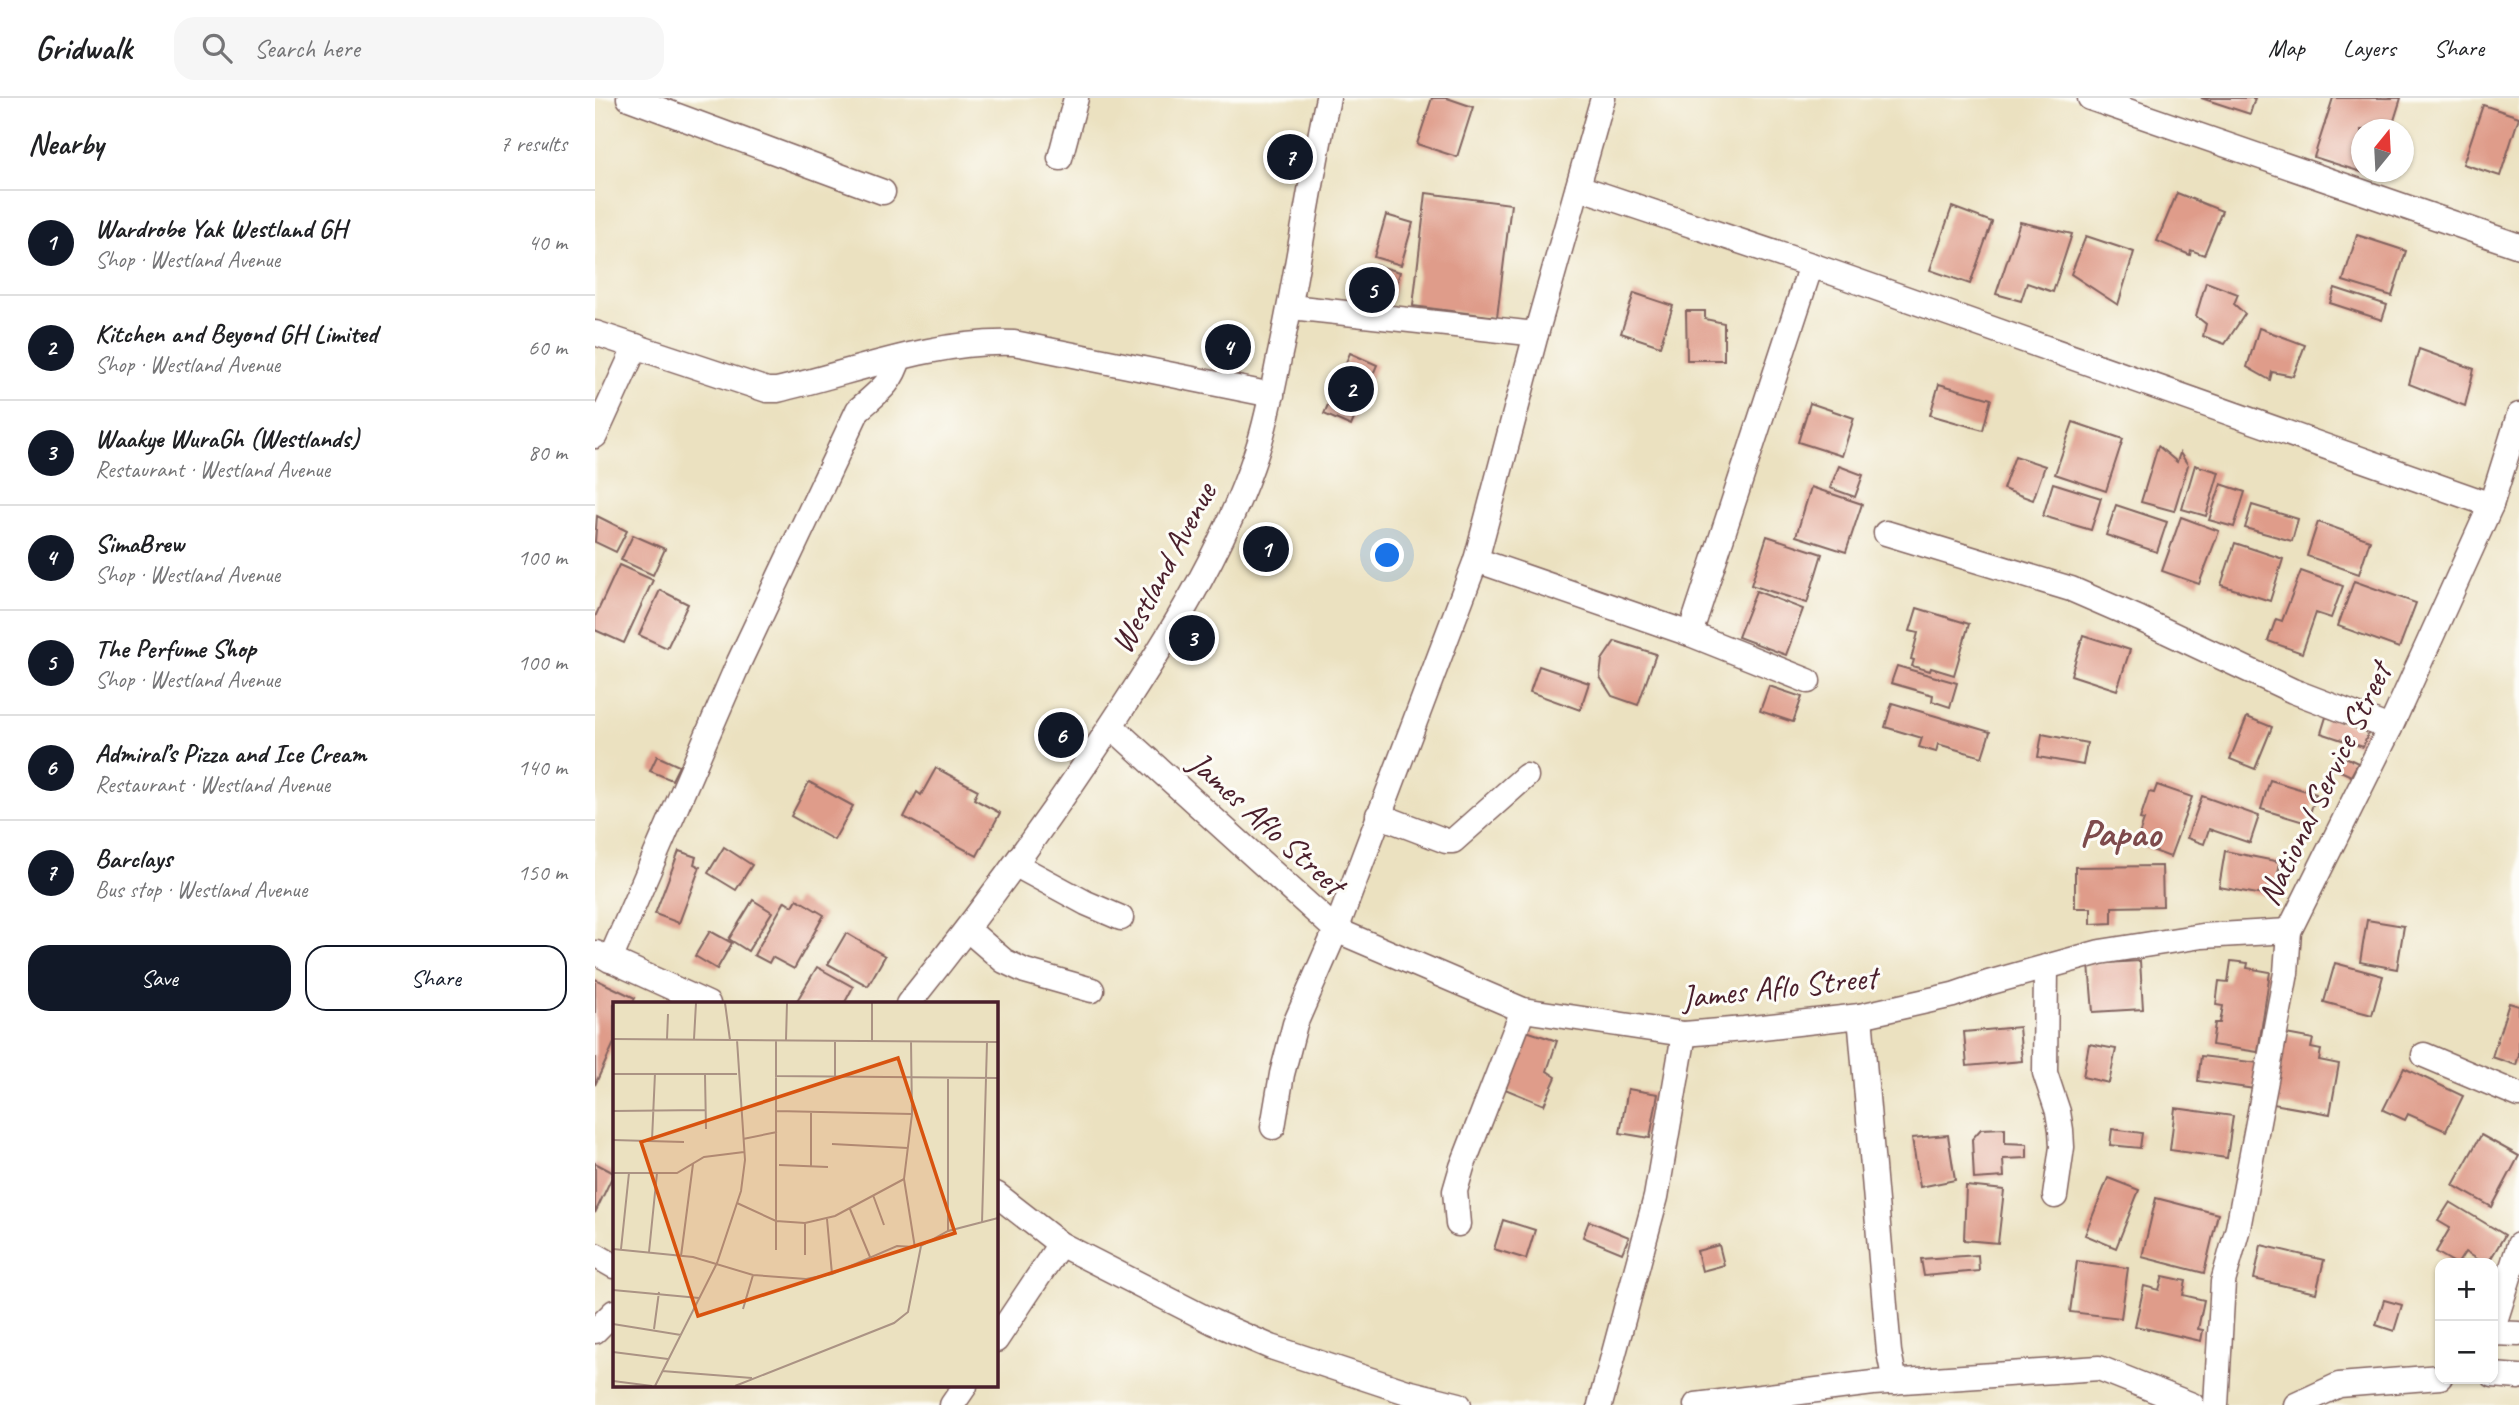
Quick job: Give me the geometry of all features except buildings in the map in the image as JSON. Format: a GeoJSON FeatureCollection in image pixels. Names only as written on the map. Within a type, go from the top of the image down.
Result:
{"type":"FeatureCollection","features":[{"type":"Feature","properties":{"kind":"street"},"geometry":{"type":"LineString","coordinates":[[629,98],[674,105],[883,192]]}},
{"type":"Feature","properties":{"kind":"street"},"geometry":{"type":"LineString","coordinates":[[1060,158],[1076,98]]}},
{"type":"Feature","properties":{"kind":"street","name":"Westland Avenue"},"geometry":{"type":"LineString","coordinates":[[910,1002],[1016,865],[1111,726],[1161,648],[1223,534],[1250,472],[1272,395],[1328,98]]}},
{"type":"Feature","properties":{"kind":"street"},"geometry":{"type":"LineString","coordinates":[[1273,1127],[1282,1074],[1295,1024],[1336,930],[1476,560],[1603,98]]}},
{"type":"Feature","properties":{"kind":"street"},"geometry":{"type":"LineString","coordinates":[[2090,98],[2519,246]]}},
{"type":"Feature","properties":{"kind":"street"},"geometry":{"type":"LineString","coordinates":[[1578,187],[1811,265],[2491,505]]}},
{"type":"Feature","properties":{"kind":"street"},"geometry":{"type":"LineString","coordinates":[[1690,634],[1811,265]]}},
{"type":"Feature","properties":{"kind":"street"},"geometry":{"type":"LineString","coordinates":[[1290,307],[1536,334]]}},
{"type":"Feature","properties":{"kind":"street"},"geometry":{"type":"LineString","coordinates":[[595,333],[767,390],[829,378],[899,358],[989,342],[1014,343],[1272,395]]}},
{"type":"Feature","properties":{"kind":"street"},"geometry":{"type":"LineString","coordinates":[[595,436],[636,346]]}},
{"type":"Feature","properties":{"kind":"street"},"geometry":{"type":"LineString","coordinates":[[704,1002],[602,956],[858,410],[890,382],[899,358]]}},
{"type":"Feature","properties":{"kind":"street"},"geometry":{"type":"LineString","coordinates":[[829,378],[858,410]]}},
{"type":"Feature","properties":{"kind":"street","name":"National Service Street"},"geometry":{"type":"LineString","coordinates":[[2216,1405],[2223,1282],[2238,1228],[2272,1048],[2286,973],[2289,931],[2391,728],[2491,505],[2519,415]]}},
{"type":"Feature","properties":{"kind":"street"},"geometry":{"type":"LineString","coordinates":[[1886,533],[2071,589],[2293,691],[2391,728]]}},
{"type":"Feature","properties":{"kind":"street"},"geometry":{"type":"LineString","coordinates":[[1476,560],[1690,634],[1808,681]]}},
{"type":"Feature","properties":{"kind":"street","name":"James Aflo Street"},"geometry":{"type":"LineString","coordinates":[[1111,726],[1336,930],[1523,1010],[1684,1034],[1860,1016],[1952,995],[2101,952],[2202,936],[2289,931]]}},
{"type":"Feature","properties":{"kind":"street"},"geometry":{"type":"LineString","coordinates":[[1378,816],[1446,841],[1453,841],[1526,776]]}},
{"type":"Feature","properties":{"kind":"street"},"geometry":{"type":"LineString","coordinates":[[1016,865],[1086,903],[1121,918]]}},
{"type":"Feature","properties":{"kind":"street"},"geometry":{"type":"LineString","coordinates":[[967,929],[1004,961],[1025,971],[1093,990]]}},
{"type":"Feature","properties":{"kind":"street"},"geometry":{"type":"LineString","coordinates":[[2046,967],[2045,1073],[2058,1112],[2062,1147],[2055,1196]]}},
{"type":"Feature","properties":{"kind":"street"},"geometry":{"type":"LineString","coordinates":[[1458,1224],[1455,1191],[1462,1167],[1523,1010]]}},
{"type":"Feature","properties":{"kind":"street"},"geometry":{"type":"LineString","coordinates":[[1860,1016],[1889,1352],[1895,1382]]}},
{"type":"Feature","properties":{"kind":"street"},"geometry":{"type":"LineString","coordinates":[[1600,1405],[1656,1197],[1684,1034]]}},
{"type":"Feature","properties":{"kind":"street"},"geometry":{"type":"LineString","coordinates":[[2424,1055],[2519,1095]]}},
{"type":"Feature","properties":{"kind":"street"},"geometry":{"type":"LineString","coordinates":[[997,1195],[1061,1244],[1213,1322],[1271,1347],[1407,1392],[1459,1405]]}},
{"type":"Feature","properties":{"kind":"street"},"geometry":{"type":"LineString","coordinates":[[997,1339],[1061,1244]]}},
{"type":"Feature","properties":{"kind":"street"},"geometry":{"type":"LineString","coordinates":[[2495,1321],[2519,1245]]}},
{"type":"Feature","properties":{"kind":"street"},"geometry":{"type":"LineString","coordinates":[[595,1255],[613,1265]]}},
{"type":"Feature","properties":{"kind":"street"},"geometry":{"type":"LineString","coordinates":[[595,1331],[613,1313]]}},
{"type":"Feature","properties":{"kind":"street"},"geometry":{"type":"LineString","coordinates":[[2498,1333],[2519,1334]]}},
{"type":"Feature","properties":{"kind":"street"},"geometry":{"type":"LineString","coordinates":[[1696,1405],[1895,1382],[2099,1368],[2192,1405]]}},
{"type":"Feature","properties":{"kind":"street"},"geometry":{"type":"LineString","coordinates":[[2498,1375],[2519,1377]]}},
{"type":"Feature","properties":{"kind":"street"},"geometry":{"type":"LineString","coordinates":[[2296,1405],[2339,1385],[2435,1377]]}},
{"type":"Feature","properties":{"kind":"street"},"geometry":{"type":"LineString","coordinates":[[952,1405],[964,1388]]}},
{"type":"Feature","properties":{"kind":"place","name":"Barclays"},"geometry":{"type":"Point","coordinates":[1290,157]}},
{"type":"Feature","properties":{"kind":"place","name":"The Perfume Shop"},"geometry":{"type":"Point","coordinates":[1372,290]}},
{"type":"Feature","properties":{"kind":"place","name":"SimaBrew"},"geometry":{"type":"Point","coordinates":[1228,347]}},
{"type":"Feature","properties":{"kind":"place","name":"Kitchen and Beyond GH Limited"},"geometry":{"type":"Point","coordinates":[1351,389]}},
{"type":"Feature","properties":{"kind":"place","name":"Wardrobe Yak Westland GH"},"geometry":{"type":"Point","coordinates":[1266,549]}},
{"type":"Feature","properties":{"kind":"place","name":"Waakye WuraGh (Westlands)"},"geometry":{"type":"Point","coordinates":[1192,638]}},
{"type":"Feature","properties":{"kind":"place","name":"Admiral’s Pizza and Ice Cream"},"geometry":{"type":"Point","coordinates":[1061,735]}},
{"type":"Feature","properties":{"kind":"district","name":"Papao"},"geometry":{"type":"Point","coordinates":[2120,833]}}]}
